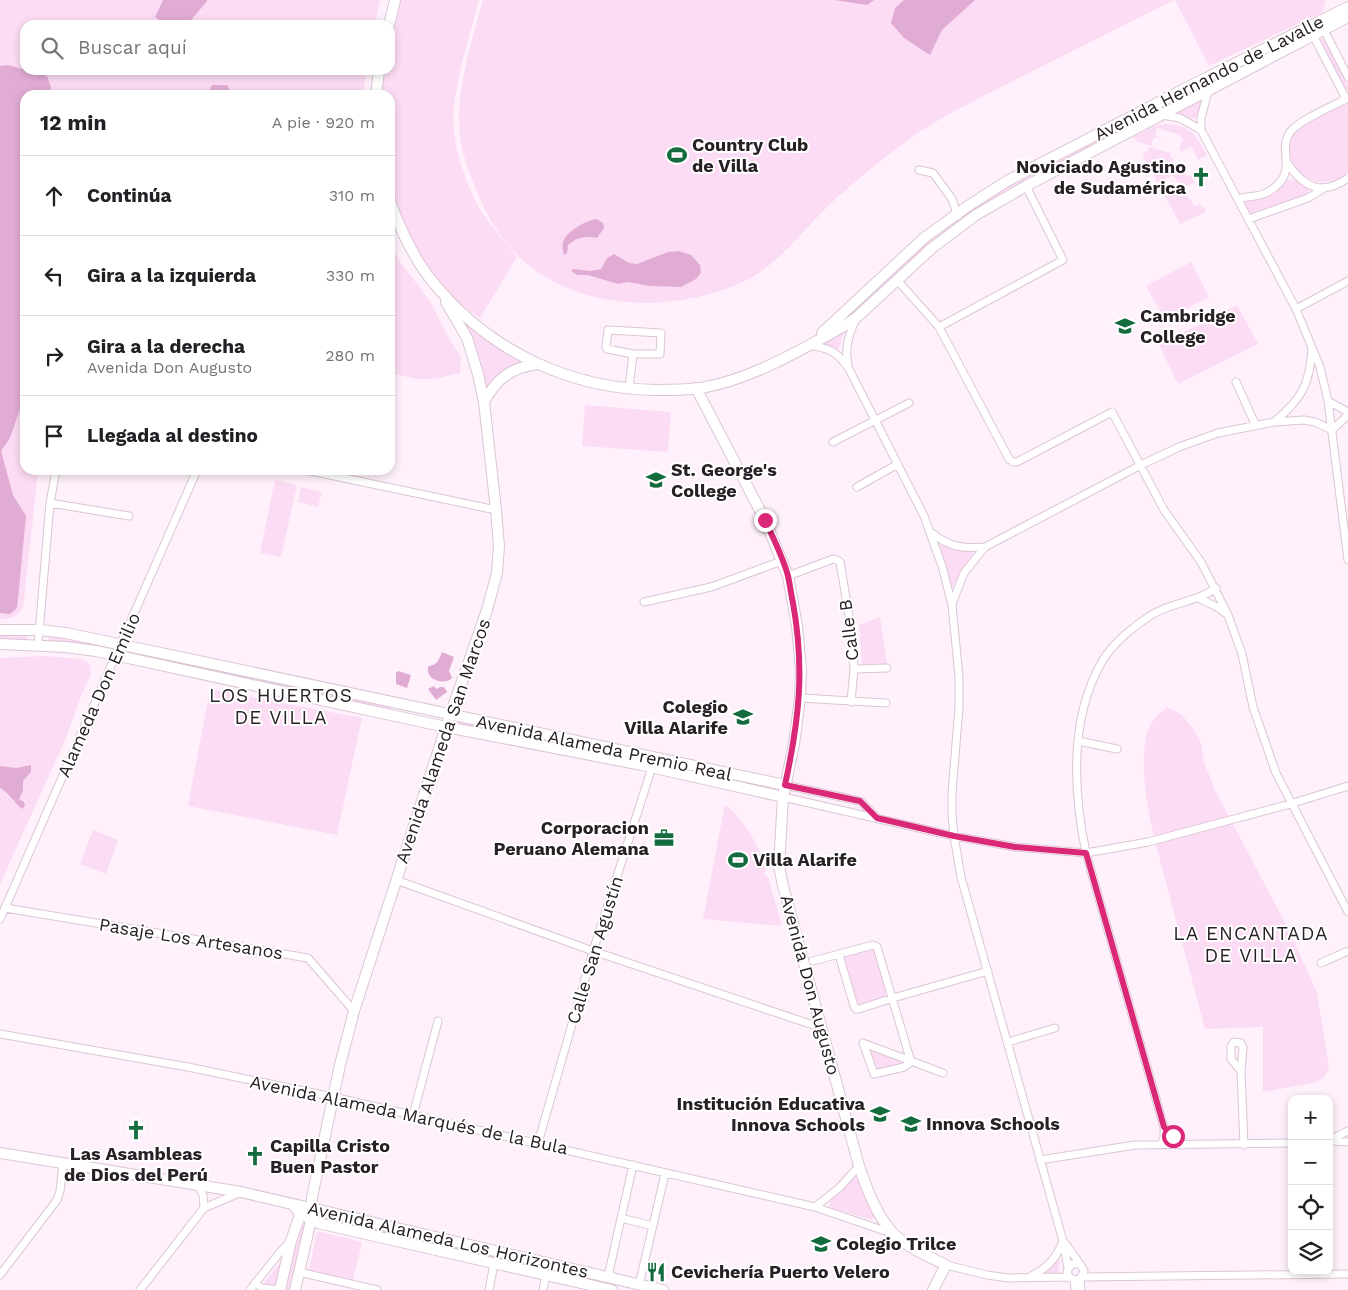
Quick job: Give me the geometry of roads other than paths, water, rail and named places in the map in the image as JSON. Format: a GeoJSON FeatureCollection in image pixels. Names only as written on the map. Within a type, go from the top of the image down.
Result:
{"type":"FeatureCollection","features":[{"type":"Feature","properties":{"kind":"street"},"geometry":{"type":"LineString","coordinates":[[390,20],[395,0]]}},
{"type":"Feature","properties":{"kind":"street","name":"Avenida Hernando de Lavalle"},"geometry":{"type":"LineString","coordinates":[[1321,26],[1348,7]]}},
{"type":"Feature","properties":{"kind":"street","name":"Avenida Hernando de Lavalle"},"geometry":{"type":"LineString","coordinates":[[808,345],[917,244],[957,214],[1007,182],[1202,80],[1321,26],[1348,17]]}},
{"type":"Feature","properties":{"kind":"street"},"geometry":{"type":"LineString","coordinates":[[1321,26],[1348,77]]}},
{"type":"Feature","properties":{"kind":"street"},"geometry":{"type":"LineString","coordinates":[[1281,181],[1288,164],[1286,142],[1290,132],[1299,124],[1347,99],[1311,31]]}},
{"type":"Feature","properties":{"kind":"street","name":"Avenida Hernando de Lavalle"},"geometry":{"type":"LineString","coordinates":[[395,212],[407,240],[436,286],[475,323],[522,357],[571,377],[606,386],[673,390],[696,388],[733,380],[759,371],[825,336],[857,317],[932,248],[976,215],[1026,186],[1208,91],[1311,31]]}},
{"type":"Feature","properties":{"kind":"street"},"geometry":{"type":"LineString","coordinates":[[377,90],[378,75]]}},
{"type":"Feature","properties":{"kind":"street"},"geometry":{"type":"LineString","coordinates":[[1202,80],[1208,91],[1201,118],[1201,130],[1296,309],[1320,367],[1328,401],[1345,499],[1348,560]]}},
{"type":"Feature","properties":{"kind":"street"},"geometry":{"type":"LineString","coordinates":[[1156,104],[1162,116],[1180,118],[1201,130]]}},
{"type":"Feature","properties":{"kind":"street"},"geometry":{"type":"LineString","coordinates":[[1288,164],[1300,178],[1323,189]]}},
{"type":"Feature","properties":{"kind":"street"},"geometry":{"type":"LineString","coordinates":[[919,170],[933,173],[952,200],[957,214],[964,224]]}},
{"type":"Feature","properties":{"kind":"street"},"geometry":{"type":"LineString","coordinates":[[1238,200],[1262,195],[1270,191],[1281,181],[1290,178],[1300,178]]}},
{"type":"Feature","properties":{"kind":"street"},"geometry":{"type":"LineString","coordinates":[[1249,219],[1308,198],[1323,189],[1340,184],[1348,178]]}},
{"type":"Feature","properties":{"kind":"street"},"geometry":{"type":"LineString","coordinates":[[939,327],[1063,260],[1026,186]]}},
{"type":"Feature","properties":{"kind":"street"},"geometry":{"type":"LineString","coordinates":[[897,280],[939,327],[1009,459],[1013,462],[1017,462],[1058,440],[1114,415],[1139,466],[1164,510],[1201,562],[1216,588],[1242,654],[1253,707],[1276,773],[1290,804],[1348,912]]}},
{"type":"Feature","properties":{"kind":"street"},"geometry":{"type":"LineString","coordinates":[[1296,309],[1348,281]]}},
{"type":"Feature","properties":{"kind":"street","name":"Avenida Alameda San Marcos"},"geometry":{"type":"LineString","coordinates":[[280,1290],[291,1241],[312,1196],[354,1011],[450,715],[493,591],[497,573],[499,546],[484,402],[467,338],[436,286]]}},
{"type":"Feature","properties":{"kind":"street"},"geometry":{"type":"LineString","coordinates":[[849,369],[846,357],[847,343],[850,331],[857,317]]}},
{"type":"Feature","properties":{"kind":"street"},"geometry":{"type":"LineString","coordinates":[[608,330],[661,333],[660,354],[633,354],[607,349],[608,330]]}},
{"type":"Feature","properties":{"kind":"street"},"geometry":{"type":"LineString","coordinates":[[808,345],[833,352],[843,360],[849,369],[931,533],[952,605],[959,677],[959,707],[952,793],[954,836],[962,877],[1063,1241],[1068,1268],[1077,1278],[1081,1290]]}},
{"type":"Feature","properties":{"kind":"street"},"geometry":{"type":"LineString","coordinates":[[1274,422],[1295,402],[1303,390],[1311,369],[1312,346]]}},
{"type":"Feature","properties":{"kind":"street"},"geometry":{"type":"LineString","coordinates":[[629,388],[633,354]]}},
{"type":"Feature","properties":{"kind":"street"},"geometry":{"type":"LineString","coordinates":[[484,402],[496,383],[504,376],[521,367],[539,364]]}},
{"type":"Feature","properties":{"kind":"street"},"geometry":{"type":"LineString","coordinates":[[1236,382],[1256,426]]}},
{"type":"Feature","properties":{"kind":"street","name":"Avenida Don Augusto"},"geometry":{"type":"LineString","coordinates":[[696,388],[765,520],[788,576],[797,626],[801,669],[800,698],[794,744],[783,797],[779,866],[858,1166],[877,1210],[894,1234]]}},
{"type":"Feature","properties":{"kind":"street"},"geometry":{"type":"LineString","coordinates":[[1328,401],[1348,414],[1332,430]]}},
{"type":"Feature","properties":{"kind":"street"},"geometry":{"type":"LineString","coordinates":[[832,442],[909,402]]}},
{"type":"Feature","properties":{"kind":"street"},"geometry":{"type":"LineString","coordinates":[[931,533],[942,541],[954,546],[969,549],[985,547],[1139,466],[1179,447],[1218,433],[1274,422],[1309,421],[1332,430]]}},
{"type":"Feature","properties":{"kind":"street"},"geometry":{"type":"LineString","coordinates":[[858,487],[898,464]]}},
{"type":"Feature","properties":{"kind":"street"},"geometry":{"type":"LineString","coordinates":[[38,645],[50,503],[55,475]]}},
{"type":"Feature","properties":{"kind":"street","name":"Alameda Don Emilio"},"geometry":{"type":"LineString","coordinates":[[0,919],[195,475]]}},
{"type":"Feature","properties":{"kind":"street"},"geometry":{"type":"LineString","coordinates":[[330,475],[496,510]]}},
{"type":"Feature","properties":{"kind":"street"},"geometry":{"type":"LineString","coordinates":[[50,503],[130,516]]}},
{"type":"Feature","properties":{"kind":"street"},"geometry":{"type":"LineString","coordinates":[[952,605],[964,573],[985,547]]}},
{"type":"Feature","properties":{"kind":"street","name":"Calle B"},"geometry":{"type":"LineString","coordinates":[[788,576],[833,559],[840,562],[854,669],[851,702]]}},
{"type":"Feature","properties":{"kind":"street"},"geometry":{"type":"LineString","coordinates":[[644,602],[711,587],[782,562]]}},
{"type":"Feature","properties":{"kind":"street"},"geometry":{"type":"LineString","coordinates":[[1161,1145],[1164,1137],[1164,1127],[1086,853],[1078,807],[1078,742],[1082,712],[1092,682],[1103,659],[1122,637],[1160,610],[1199,598],[1216,588]]}},
{"type":"Feature","properties":{"kind":"street"},"geometry":{"type":"LineString","coordinates":[[1199,598],[1228,615]]}},
{"type":"Feature","properties":{"kind":"street","name":"Avenida Alameda Premio Real"},"geometry":{"type":"LineString","coordinates":[[0,630],[40,630],[66,633],[450,715],[552,737],[707,775],[783,797],[954,836],[1015,847],[1086,853],[1148,842],[1290,804],[1348,786]]}},
{"type":"Feature","properties":{"kind":"street","name":"Avenida Alameda Premio Real"},"geometry":{"type":"LineString","coordinates":[[0,644],[66,647],[116,656],[446,728],[550,748],[653,763]]}},
{"type":"Feature","properties":{"kind":"street"},"geometry":{"type":"LineString","coordinates":[[854,669],[887,668]]}},
{"type":"Feature","properties":{"kind":"street"},"geometry":{"type":"LineString","coordinates":[[800,698],[886,703]]}},
{"type":"Feature","properties":{"kind":"street"},"geometry":{"type":"LineString","coordinates":[[517,741],[519,730]]}},
{"type":"Feature","properties":{"kind":"street"},"geometry":{"type":"LineString","coordinates":[[550,748],[552,737]]}},
{"type":"Feature","properties":{"kind":"street"},"geometry":{"type":"LineString","coordinates":[[1078,742],[1117,749]]}},
{"type":"Feature","properties":{"kind":"street","name":"Calle San Agustín"},"geometry":{"type":"LineString","coordinates":[[538,1143],[593,951],[653,763]]}},
{"type":"Feature","properties":{"kind":"street","name":"Avenida Alameda Premio Real"},"geometry":{"type":"LineString","coordinates":[[707,775],[785,785],[860,801],[877,818]]}},
{"type":"Feature","properties":{"kind":"street"},"geometry":{"type":"LineString","coordinates":[[396,880],[593,951],[822,1028]]}},
{"type":"Feature","properties":{"kind":"street","name":"Pasaje Los Artesanos"},"geometry":{"type":"LineString","coordinates":[[5,908],[308,958],[354,1011]]}},
{"type":"Feature","properties":{"kind":"street"},"geometry":{"type":"LineString","coordinates":[[813,961],[873,945],[877,947],[911,1062]]}},
{"type":"Feature","properties":{"kind":"street"},"geometry":{"type":"LineString","coordinates":[[1321,963],[1348,951]]}},
{"type":"Feature","properties":{"kind":"street"},"geometry":{"type":"LineString","coordinates":[[839,955],[856,1009],[988,971]]}},
{"type":"Feature","properties":{"kind":"street"},"geometry":{"type":"LineString","coordinates":[[414,1115],[438,1021]]}},
{"type":"Feature","properties":{"kind":"street"},"geometry":{"type":"LineString","coordinates":[[1008,1042],[1055,1028]]}},
{"type":"Feature","properties":{"kind":"street","name":"Avenida Alameda Marqués de la Bula"},"geometry":{"type":"LineString","coordinates":[[0,1034],[188,1067],[333,1097],[815,1207],[894,1234],[916,1249],[946,1265],[987,1275],[1008,1278],[1077,1278],[1110,1276],[1348,1274]]}},
{"type":"Feature","properties":{"kind":"street"},"geometry":{"type":"LineString","coordinates":[[911,1062],[904,1067],[874,1074],[863,1043],[943,1073]]}},
{"type":"Feature","properties":{"kind":"street"},"geometry":{"type":"LineString","coordinates":[[1241,1071],[1244,1145]]}},
{"type":"Feature","properties":{"kind":"street"},"geometry":{"type":"LineString","coordinates":[[1164,1127],[1183,1144]]}},
{"type":"Feature","properties":{"kind":"street"},"geometry":{"type":"LineString","coordinates":[[1331,1140],[1348,1132]]}},
{"type":"Feature","properties":{"kind":"street"},"geometry":{"type":"LineString","coordinates":[[1333,1141],[1348,1142]]}},
{"type":"Feature","properties":{"kind":"street"},"geometry":{"type":"LineString","coordinates":[[1040,1160],[1135,1145],[1288,1143]]}},
{"type":"Feature","properties":{"kind":"street","name":"Avenida Alameda Los Horizontes"},"geometry":{"type":"LineString","coordinates":[[0,1153],[241,1192],[292,1204],[305,1210],[608,1275],[663,1290]]}},
{"type":"Feature","properties":{"kind":"street"},"geometry":{"type":"LineString","coordinates":[[0,1275],[57,1200],[63,1164]]}},
{"type":"Feature","properties":{"kind":"street"},"geometry":{"type":"LineString","coordinates":[[606,1289],[633,1165]]}},
{"type":"Feature","properties":{"kind":"street"},"geometry":{"type":"LineString","coordinates":[[815,1207],[839,1188],[858,1166]]}},
{"type":"Feature","properties":{"kind":"street"},"geometry":{"type":"LineString","coordinates":[[639,1285],[666,1174]]}},
{"type":"Feature","properties":{"kind":"street"},"geometry":{"type":"LineString","coordinates":[[197,1184],[203,1195],[204,1208]]}},
{"type":"Feature","properties":{"kind":"street"},"geometry":{"type":"LineString","coordinates":[[140,1290],[204,1208],[241,1192]]}},
{"type":"Feature","properties":{"kind":"street","name":"Avenida Alameda San Marcos"},"geometry":{"type":"LineString","coordinates":[[295,1290],[311,1220],[305,1210]]}},
{"type":"Feature","properties":{"kind":"street"},"geometry":{"type":"LineString","coordinates":[[621,1218],[653,1226]]}},
{"type":"Feature","properties":{"kind":"street","name":"Avenida Alameda Los Horizontes"},"geometry":{"type":"LineString","coordinates":[[311,1220],[606,1289]]}},
{"type":"Feature","properties":{"kind":"street"},"geometry":{"type":"LineString","coordinates":[[250,1290],[291,1241]]}},
{"type":"Feature","properties":{"kind":"street"},"geometry":{"type":"LineString","coordinates":[[1063,1241],[1081,1266],[1084,1274],[1077,1278],[1074,1290]]}},
{"type":"Feature","properties":{"kind":"street"},"geometry":{"type":"LineString","coordinates":[[1026,1278],[1046,1268],[1053,1261],[1063,1241]]}},
{"type":"Feature","properties":{"kind":"street"},"geometry":{"type":"LineString","coordinates":[[489,1290],[494,1264]]}},
{"type":"Feature","properties":{"kind":"street"},"geometry":{"type":"LineString","coordinates":[[1068,1268],[1072,1264],[1081,1266]]}},
{"type":"Feature","properties":{"kind":"street"},"geometry":{"type":"LineString","coordinates":[[933,1290],[946,1265]]}},
{"type":"Feature","properties":{"kind":"street","name":"Avenida Alameda Marqués de la Bula"},"geometry":{"type":"LineString","coordinates":[[1081,1266],[1110,1276]]}},
{"type":"Feature","properties":{"kind":"street"},"geometry":{"type":"LineString","coordinates":[[299,1272],[377,1290]]}},
{"type":"Feature","properties":{"kind":"street"},"geometry":{"type":"LineString","coordinates":[[543,1290],[546,1275]]}},
{"type":"Feature","properties":{"kind":"street"},"geometry":{"type":"LineString","coordinates":[[255,1283],[262,1288],[280,1290]]}},
{"type":"Feature","properties":{"kind":"place","name":"Country Club de Villa"},"geometry":{"type":"Point","coordinates":[677,155]}},
{"type":"Feature","properties":{"kind":"place","name":"Noviciado Agustino de Sudamérica"},"geometry":{"type":"Point","coordinates":[1201,177]}},
{"type":"Feature","properties":{"kind":"place","name":"Cambridge College"},"geometry":{"type":"Point","coordinates":[1125,326]}},
{"type":"Feature","properties":{"kind":"place","name":"St. George's College"},"geometry":{"type":"Point","coordinates":[656,480]}},
{"type":"Feature","properties":{"kind":"place","name":"Colegio Villa Alarife"},"geometry":{"type":"Point","coordinates":[743,717]}},
{"type":"Feature","properties":{"kind":"place","name":"Corporacion Peruano Alemana"},"geometry":{"type":"Point","coordinates":[664,838]}},
{"type":"Feature","properties":{"kind":"place","name":"Villa Alarife"},"geometry":{"type":"Point","coordinates":[738,860]}},
{"type":"Feature","properties":{"kind":"place","name":"Institución Educativa Innova Schools"},"geometry":{"type":"Point","coordinates":[880,1114]}},
{"type":"Feature","properties":{"kind":"place","name":"Innova Schools"},"geometry":{"type":"Point","coordinates":[911,1124]}},
{"type":"Feature","properties":{"kind":"place","name":"Las Asambleas de Dios del Perú"},"geometry":{"type":"Point","coordinates":[136,1130]}},
{"type":"Feature","properties":{"kind":"place","name":"Capilla Cristo Buen Pastor"},"geometry":{"type":"Point","coordinates":[255,1156]}},
{"type":"Feature","properties":{"kind":"place","name":"Colegio Trilce"},"geometry":{"type":"Point","coordinates":[821,1244]}},
{"type":"Feature","properties":{"kind":"place","name":"Cevichería Puerto Velero"},"geometry":{"type":"Point","coordinates":[656,1272]}},
{"type":"Feature","properties":{"kind":"district","name":"LOS HUERTOS DE VILLA"},"geometry":{"type":"Point","coordinates":[281,706]}},
{"type":"Feature","properties":{"kind":"district","name":"LA ENCANTADA DE VILLA"},"geometry":{"type":"Point","coordinates":[1251,944]}}]}
